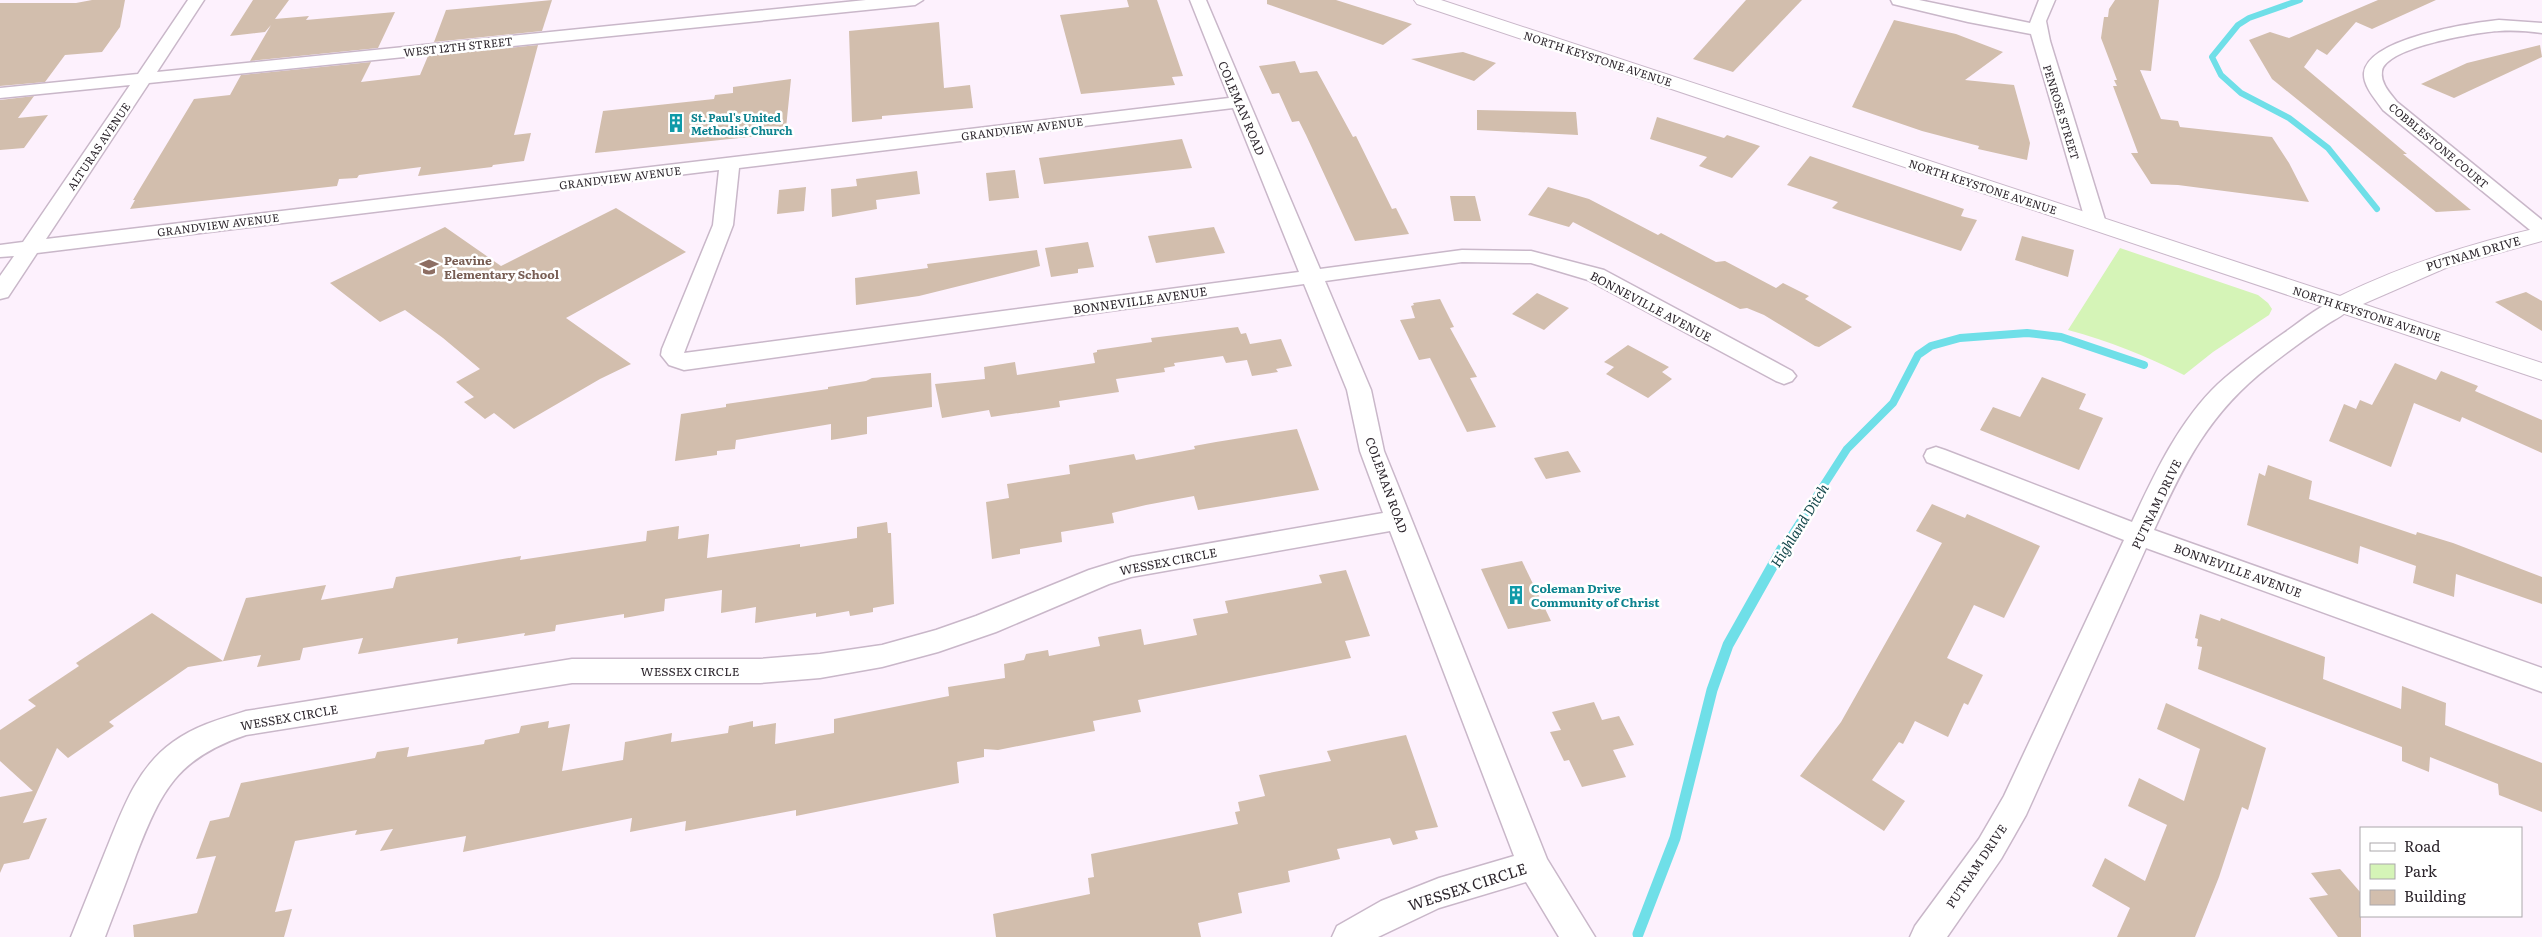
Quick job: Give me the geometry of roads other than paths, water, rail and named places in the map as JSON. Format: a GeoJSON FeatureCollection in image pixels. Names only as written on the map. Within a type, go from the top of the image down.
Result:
{"type":"FeatureCollection","features":[{"type":"Feature","properties":{"kind":"street","name":"ALTURAS AVENUE"},"geometry":{"type":"LineString","coordinates":[[0,292],[196,0]]}},
{"type":"Feature","properties":{"kind":"street","name":"WEST 12TH STREET"},"geometry":{"type":"LineString","coordinates":[[0,94],[915,0]]}},
{"type":"Feature","properties":{"kind":"street","name":"COLEMAN ROAD"},"geometry":{"type":"LineString","coordinates":[[1198,0],[1359,390],[1372,451],[1534,865],[1550,895],[1578,937]]}},
{"type":"Feature","properties":{"kind":"street","name":"NORTH KEYSTONE AVENUE"},"geometry":{"type":"LineString","coordinates":[[1423,0],[2542,372]]}},
{"type":"Feature","properties":{"kind":"street"},"geometry":{"type":"LineString","coordinates":[[1899,0],[1968,17],[2039,30]]}},
{"type":"Feature","properties":{"kind":"street","name":"PENROSE STREET"},"geometry":{"type":"LineString","coordinates":[[2047,0],[2038,21],[2039,30],[2096,223]]}},
{"type":"Feature","properties":{"kind":"street","name":"COBBLESTONE COURT"},"geometry":{"type":"LineString","coordinates":[[2542,28],[2508,25],[2485,27],[2395,50],[2382,57],[2374,67],[2373,77],[2378,91],[2390,106],[2542,230]]}},
{"type":"Feature","properties":{"kind":"street","name":"GRANDVIEW AVENUE"},"geometry":{"type":"LineString","coordinates":[[0,251],[1240,102]]}},
{"type":"Feature","properties":{"kind":"street","name":"BONNEVILLE AVENUE"},"geometry":{"type":"LineString","coordinates":[[730,164],[723,225],[673,349],[672,355],[677,360],[684,362],[1312,275],[1484,255],[1512,255],[1550,261],[1596,275],[1784,376]]}},
{"type":"Feature","properties":{"kind":"street","name":"PUTNAM DRIVE"},"geometry":{"type":"LineString","coordinates":[[1926,937],[1990,849],[2015,805],[2160,492],[2196,425],[2225,391],[2273,352],[2342,305],[2408,272],[2468,251],[2542,234]]}},
{"type":"Feature","properties":{"kind":"street","name":"BONNEVILLE AVENUE"},"geometry":{"type":"LineString","coordinates":[[1936,456],[2072,512],[2140,534],[2542,680]]}},
{"type":"Feature","properties":{"kind":"street","name":"WESSEX CIRCLE"},"geometry":{"type":"LineString","coordinates":[[88,937],[142,802],[156,779],[182,752],[209,735],[246,723],[572,671],[760,671],[820,666],[882,656],[938,641],[986,624],[1099,577],[1130,567],[1399,520]]}},
{"type":"Feature","properties":{"kind":"street","name":"WESSEX CIRCLE"},"geometry":{"type":"LineString","coordinates":[[1349,937],[1370,922],[1420,898],[1534,865]]}},
{"type":"Feature","properties":{"kind":"waterway","name":"Highland Ditch"},"geometry":{"type":"LineString","coordinates":[[2300,0],[2249,18],[2238,25],[2212,57],[2221,75],[2241,93],[2289,118],[2328,148],[2377,209]]}},
{"type":"Feature","properties":{"kind":"waterway","name":"Highland Ditch"},"geometry":{"type":"LineString","coordinates":[[1782,550],[1847,449],[1893,403],[1918,355],[1931,346],[1960,338],[2027,333],[2061,337],[2144,365]]}},
{"type":"Feature","properties":{"kind":"waterway","name":"Highland Ditch"},"geometry":{"type":"LineString","coordinates":[[1638,934],[1675,838],[1712,690],[1728,645],[1782,549]]}},
{"type":"Feature","properties":{"kind":"place","name":"St. Paul's United Methodist Church"},"geometry":{"type":"Point","coordinates":[676,123]}},
{"type":"Feature","properties":{"kind":"place","name":"Peavine Elementary School"},"geometry":{"type":"Point","coordinates":[429,267]}},
{"type":"Feature","properties":{"kind":"place","name":"Coleman Drive Community of Christ"},"geometry":{"type":"Point","coordinates":[1516,595]}}]}
